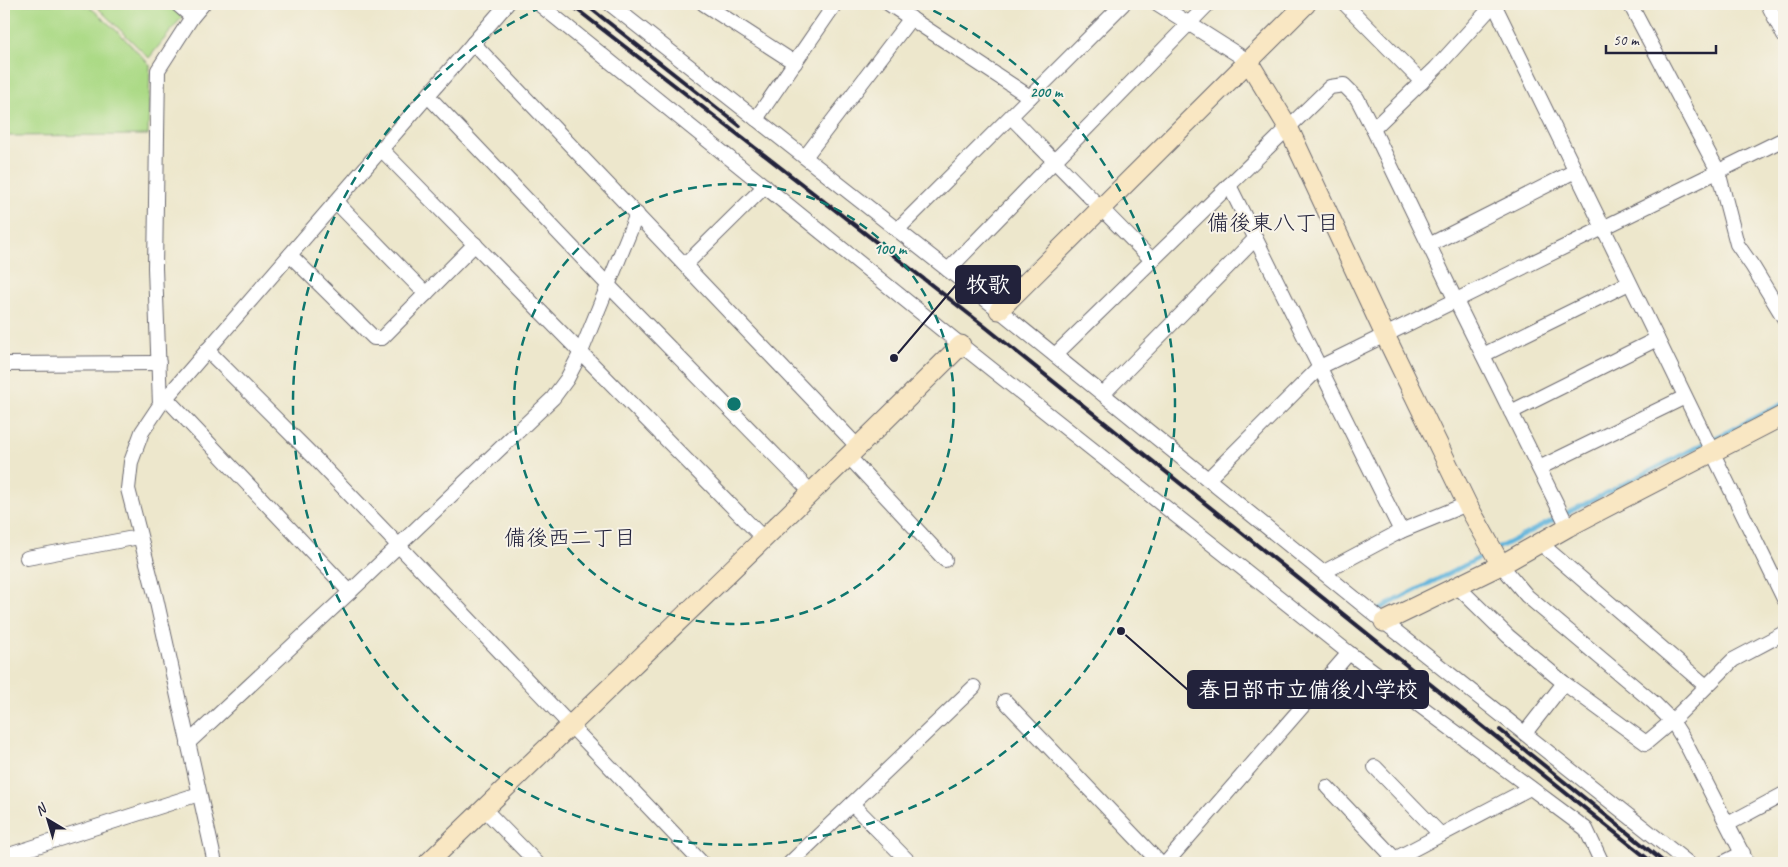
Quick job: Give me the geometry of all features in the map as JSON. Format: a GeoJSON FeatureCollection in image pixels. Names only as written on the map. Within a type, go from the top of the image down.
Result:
{"type":"FeatureCollection","features":[{"type":"Feature","properties":{"kind":"street"},"geometry":{"type":"LineString","coordinates":[[177,4],[192,17]]}},
{"type":"Feature","properties":{"kind":"street"},"geometry":{"type":"LineString","coordinates":[[203,4],[192,17],[158,70],[155,268],[158,363],[163,402],[350,592]]}},
{"type":"Feature","properties":{"kind":"street"},"geometry":{"type":"LineString","coordinates":[[215,863],[156,598],[128,489],[131,462],[142,432],[163,402],[507,4]]}},
{"type":"Feature","properties":{"kind":"street"},"geometry":{"type":"LineString","coordinates":[[539,4],[961,345],[1349,653],[1586,829],[1602,863]]}},
{"type":"Feature","properties":{"kind":"street"},"geometry":{"type":"LineString","coordinates":[[610,4],[1055,355],[1209,478],[1384,622],[1688,863]]}},
{"type":"Feature","properties":{"kind":"street"},"geometry":{"type":"LineString","coordinates":[[704,4],[795,63]]}},
{"type":"Feature","properties":{"kind":"street"},"geometry":{"type":"LineString","coordinates":[[756,119],[835,4]]}},
{"type":"Feature","properties":{"kind":"street"},"geometry":{"type":"LineString","coordinates":[[889,4],[1030,97]]}},
{"type":"Feature","properties":{"kind":"street"},"geometry":{"type":"LineString","coordinates":[[897,230],[1123,4]]}},
{"type":"Feature","properties":{"kind":"street"},"geometry":{"type":"LineString","coordinates":[[1158,4],[1248,62],[1288,127],[1385,335],[1467,504],[1501,565],[1527,596],[1654,703],[1672,721],[1745,858],[1723,863]]}},
{"type":"Feature","properties":{"kind":"street"},"geometry":{"type":"LineString","coordinates":[[948,270],[1208,4]]}},
{"type":"Feature","properties":{"kind":"street"},"geometry":{"type":"LineString","coordinates":[[998,310],[1306,4]]}},
{"type":"Feature","properties":{"kind":"street"},"geometry":{"type":"LineString","coordinates":[[1345,4],[1422,82]]}},
{"type":"Feature","properties":{"kind":"street"},"geometry":{"type":"LineString","coordinates":[[1373,129],[1422,82],[1494,4],[1784,600]]}},
{"type":"Feature","properties":{"kind":"street"},"geometry":{"type":"LineString","coordinates":[[1630,4],[1718,171],[1737,244],[1784,318]]}},
{"type":"Feature","properties":{"kind":"street"},"geometry":{"type":"LineString","coordinates":[[1768,4],[1784,36]]}},
{"type":"Feature","properties":{"kind":"street"},"geometry":{"type":"LineString","coordinates":[[805,158],[910,18]]}},
{"type":"Feature","properties":{"kind":"street"},"geometry":{"type":"LineString","coordinates":[[473,43],[685,264],[854,452],[945,560]]}},
{"type":"Feature","properties":{"kind":"street"},"geometry":{"type":"LineString","coordinates":[[1055,355],[1330,87],[1344,86],[1357,98],[1373,129],[1568,527]]}},
{"type":"Feature","properties":{"kind":"street"},"geometry":{"type":"LineString","coordinates":[[428,96],[608,285],[812,493]]}},
{"type":"Feature","properties":{"kind":"street"},"geometry":{"type":"LineString","coordinates":[[1011,116],[1152,260]]}},
{"type":"Feature","properties":{"kind":"street"},"geometry":{"type":"LineString","coordinates":[[1209,478],[1320,367],[1784,139]]}},
{"type":"Feature","properties":{"kind":"street"},"geometry":{"type":"LineString","coordinates":[[382,149],[764,539]]}},
{"type":"Feature","properties":{"kind":"street"},"geometry":{"type":"LineString","coordinates":[[1429,245],[1576,171]]}},
{"type":"Feature","properties":{"kind":"street"},"geometry":{"type":"LineString","coordinates":[[1229,185],[1401,531]]}},
{"type":"Feature","properties":{"kind":"street"},"geometry":{"type":"LineString","coordinates":[[685,264],[765,186]]}},
{"type":"Feature","properties":{"kind":"street"},"geometry":{"type":"LineString","coordinates":[[336,202],[426,294]]}},
{"type":"Feature","properties":{"kind":"street"},"geometry":{"type":"LineString","coordinates":[[188,743],[350,592],[397,545],[553,398],[567,379],[581,352],[637,214]]}},
{"type":"Feature","properties":{"kind":"street"},"geometry":{"type":"LineString","coordinates":[[1103,394],[1256,238]]}},
{"type":"Feature","properties":{"kind":"street"},"geometry":{"type":"LineString","coordinates":[[290,255],[374,338],[382,338],[475,244]]}},
{"type":"Feature","properties":{"kind":"street"},"geometry":{"type":"LineString","coordinates":[[1483,355],[1629,283]]}},
{"type":"Feature","properties":{"kind":"street"},"geometry":{"type":"LineString","coordinates":[[1511,412],[1657,339]]}},
{"type":"Feature","properties":{"kind":"street"},"geometry":{"type":"LineString","coordinates":[[428,863],[812,493],[961,345]]}},
{"type":"Feature","properties":{"kind":"street"},"geometry":{"type":"LineString","coordinates":[[207,350],[311,454],[702,863]]}},
{"type":"Feature","properties":{"kind":"street"},"geometry":{"type":"LineString","coordinates":[[4,364],[158,363]]}},
{"type":"Feature","properties":{"kind":"street"},"geometry":{"type":"LineString","coordinates":[[1539,468],[1685,397]]}},
{"type":"Feature","properties":{"kind":"street"},"geometry":{"type":"LineString","coordinates":[[1384,622],[1501,565],[1568,527],[1784,415]]}},
{"type":"Feature","properties":{"kind":"street"},"geometry":{"type":"LineString","coordinates":[[1324,572],[1401,531],[1467,504]]}},
{"type":"Feature","properties":{"kind":"street"},"geometry":{"type":"LineString","coordinates":[[27,558],[139,537]]}},
{"type":"Feature","properties":{"kind":"street"},"geometry":{"type":"LineString","coordinates":[[1540,543],[1706,686]]}},
{"type":"Feature","properties":{"kind":"street"},"geometry":{"type":"LineString","coordinates":[[1458,586],[1508,636],[1564,683],[1646,743],[1672,721],[1733,660],[1784,633]]}},
{"type":"Feature","properties":{"kind":"street"},"geometry":{"type":"LineString","coordinates":[[1166,863],[1349,653]]}},
{"type":"Feature","properties":{"kind":"street"},"geometry":{"type":"LineString","coordinates":[[1525,733],[1564,683]]}},
{"type":"Feature","properties":{"kind":"street"},"geometry":{"type":"LineString","coordinates":[[790,863],[974,688]]}},
{"type":"Feature","properties":{"kind":"street"},"geometry":{"type":"LineString","coordinates":[[1005,701],[1160,863]]}},
{"type":"Feature","properties":{"kind":"street"},"geometry":{"type":"LineString","coordinates":[[1375,767],[1441,835]]}},
{"type":"Feature","properties":{"kind":"street"},"geometry":{"type":"LineString","coordinates":[[1328,787],[1391,861],[1530,788]]}},
{"type":"Feature","properties":{"kind":"street"},"geometry":{"type":"LineString","coordinates":[[8,854],[199,794]]}},
{"type":"Feature","properties":{"kind":"street"},"geometry":{"type":"LineString","coordinates":[[1728,824],[1784,794]]}},
{"type":"Feature","properties":{"kind":"street"},"geometry":{"type":"LineString","coordinates":[[852,804],[910,863]]}},
{"type":"Feature","properties":{"kind":"street"},"geometry":{"type":"LineString","coordinates":[[484,809],[537,863]]}},
{"type":"Feature","properties":{"kind":"green space"},"geometry":{"type":"Polygon","coordinates":[[[4,4],[80,4],[92,9],[118,32],[150,65],[148,135],[4,136],[4,4]]]}},
{"type":"Feature","properties":{"kind":"green space"},"geometry":{"type":"Polygon","coordinates":[[[91,4],[167,4],[182,17],[149,58],[97,7],[91,4]]]}},
{"type":"Feature","properties":{"kind":"waterway"},"geometry":{"type":"LineString","coordinates":[[1498,548],[1784,403]]}},
{"type":"Feature","properties":{"kind":"waterway"},"geometry":{"type":"LineString","coordinates":[[1379,609],[1489,553]]}},
{"type":"Feature","properties":{"kind":"railway"},"geometry":{"type":"LineString","coordinates":[[570,4],[983,325],[1653,863]]}},
{"type":"Feature","properties":{"kind":"railway"},"geometry":{"type":"LineString","coordinates":[[585,4],[740,126]]}},
{"type":"Feature","properties":{"kind":"railway"},"geometry":{"type":"LineString","coordinates":[[1500,730],[1665,863]]}},
{"type":"Feature","properties":{"kind":"place","name":"牧歌"},"geometry":{"type":"Point","coordinates":[894,358]}},
{"type":"Feature","properties":{"kind":"place","name":"春日部市立備後小学校"},"geometry":{"type":"Point","coordinates":[1121,631]}},
{"type":"Feature","properties":{"kind":"district","name":"備後東八丁目"},"geometry":{"type":"Point","coordinates":[1273,223]}},
{"type":"Feature","properties":{"kind":"district","name":"備後西二丁目"},"geometry":{"type":"Point","coordinates":[570,538]}}]}
